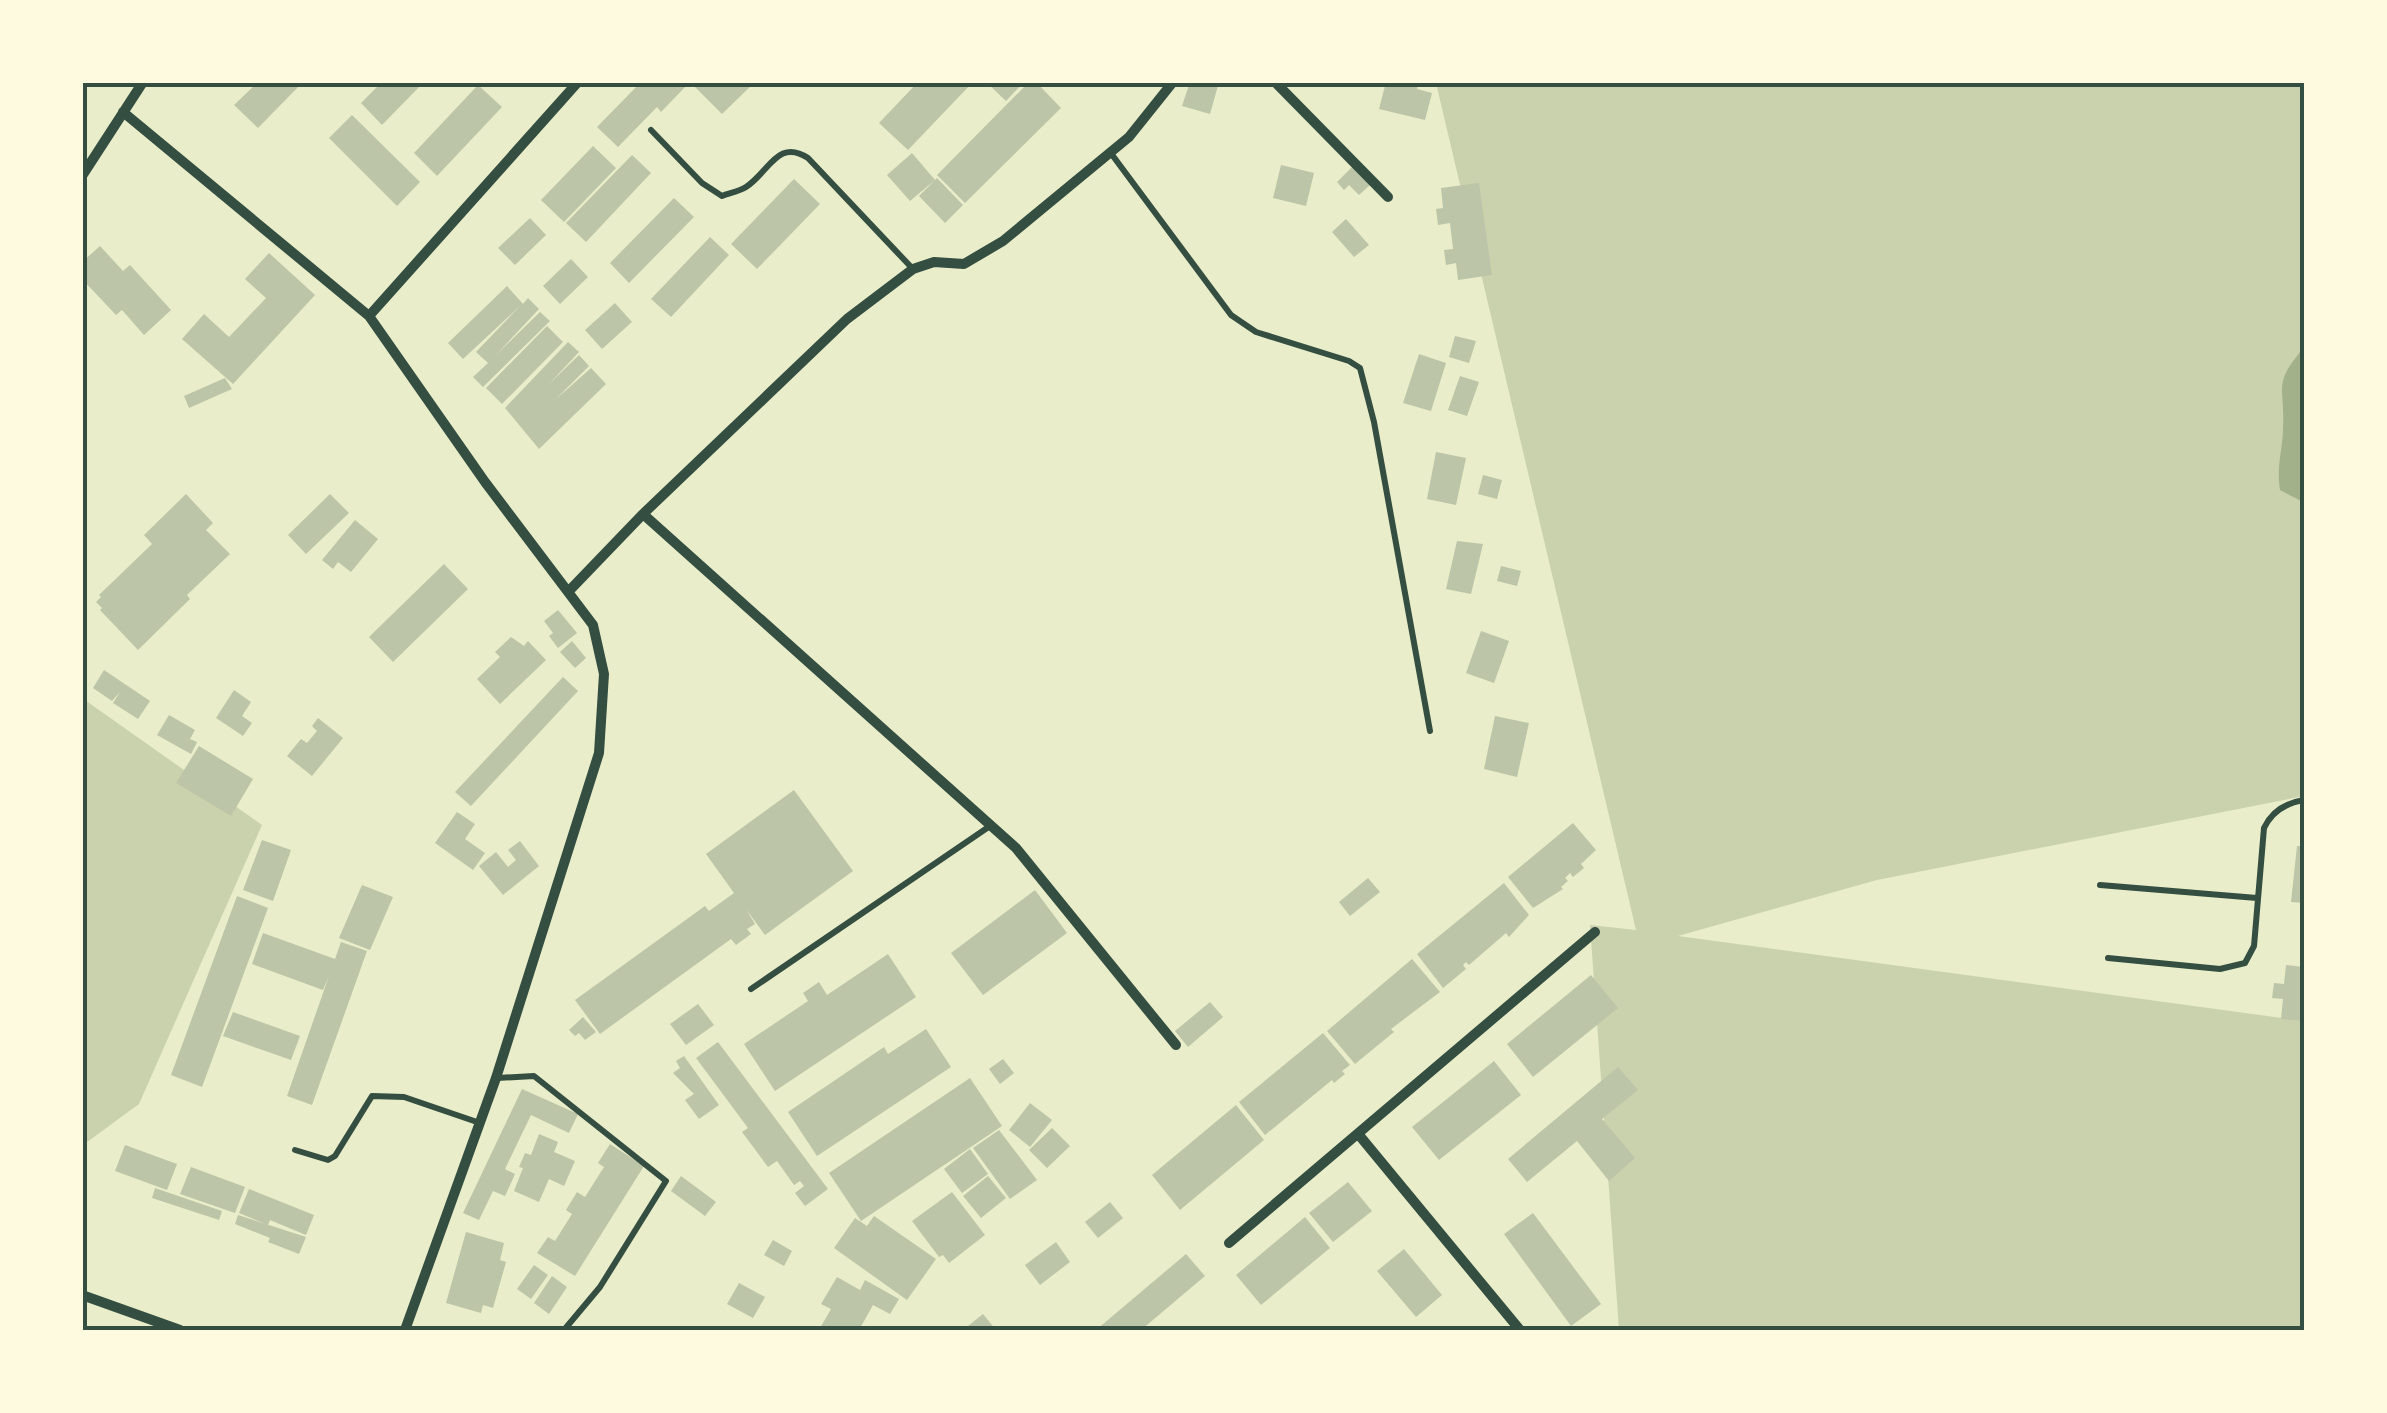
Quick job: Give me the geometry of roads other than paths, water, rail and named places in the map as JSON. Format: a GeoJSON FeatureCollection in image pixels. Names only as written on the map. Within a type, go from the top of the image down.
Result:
{"type":"FeatureCollection","features":[{"type":"Feature","properties":{"kind":"street"},"geometry":{"type":"LineString","coordinates":[[82,176],[143,82]]}},
{"type":"Feature","properties":{"kind":"street"},"geometry":{"type":"LineString","coordinates":[[369,316],[578,82]]}},
{"type":"Feature","properties":{"kind":"street"},"geometry":{"type":"LineString","coordinates":[[568,592],[642,514],[847,320],[913,269],[934,262],[958,265],[1003,241],[1139,127],[1174,82]]}},
{"type":"Feature","properties":{"kind":"street"},"geometry":{"type":"LineString","coordinates":[[1275,82],[1388,198]]}},
{"type":"Feature","properties":{"kind":"street"},"geometry":{"type":"LineString","coordinates":[[123,112],[369,316],[485,482],[593,624],[604,674],[598,752],[496,1078],[405,1330]]}},
{"type":"Feature","properties":{"kind":"street"},"geometry":{"type":"LineString","coordinates":[[642,514],[1016,848],[1176,1045]]}},
{"type":"Feature","properties":{"kind":"street"},"geometry":{"type":"LineString","coordinates":[[1230,1243],[1596,932]]}},
{"type":"Feature","properties":{"kind":"street"},"geometry":{"type":"LineString","coordinates":[[1359,1135],[1520,1330]]}},
{"type":"Feature","properties":{"kind":"street"},"geometry":{"type":"LineString","coordinates":[[82,1295],[180,1330]]}},
{"type":"Feature","properties":{"kind":"lane"},"geometry":{"type":"LineString","coordinates":[[651,130],[702,184],[722,196],[745,188],[784,152],[796,150],[913,269]]}},
{"type":"Feature","properties":{"kind":"lane"},"geometry":{"type":"LineString","coordinates":[[1110,152],[1232,315],[1256,332],[1349,361],[1360,368],[1374,422],[1430,730]]}},
{"type":"Feature","properties":{"kind":"lane"},"geometry":{"type":"LineString","coordinates":[[2108,958],[2220,969],[2245,963],[2254,946],[2264,828],[2268,818],[2281,808],[2304,800]]}},
{"type":"Feature","properties":{"kind":"lane"},"geometry":{"type":"LineString","coordinates":[[751,989],[991,826]]}},
{"type":"Feature","properties":{"kind":"lane"},"geometry":{"type":"LineString","coordinates":[[2100,885],[2257,898]]}},
{"type":"Feature","properties":{"kind":"lane"},"geometry":{"type":"LineString","coordinates":[[496,1078],[534,1076],[666,1181],[600,1287],[564,1330]]}},
{"type":"Feature","properties":{"kind":"lane"},"geometry":{"type":"LineString","coordinates":[[295,1150],[328,1160],[335,1156],[372,1096],[404,1097],[480,1123]]}}]}
